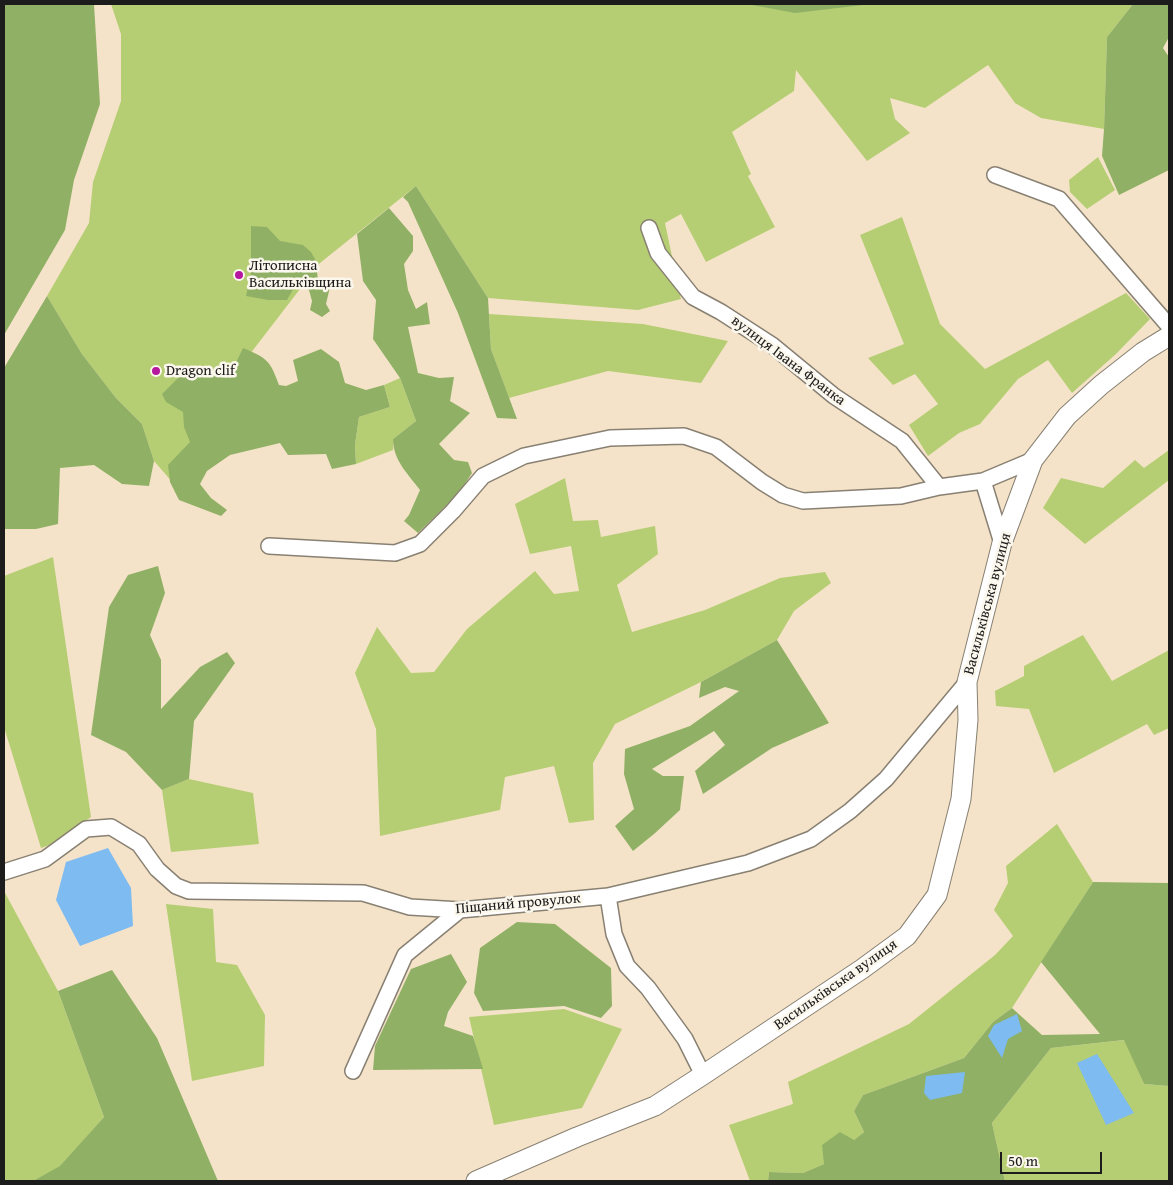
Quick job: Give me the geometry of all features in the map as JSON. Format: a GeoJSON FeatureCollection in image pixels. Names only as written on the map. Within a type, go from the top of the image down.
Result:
{"type":"FeatureCollection","features":[{"type":"Feature","properties":{"kind":"street"},"geometry":{"type":"LineString","coordinates":[[995,175],[1059,199],[1169,326]]}},
{"type":"Feature","properties":{"kind":"street","name":"вулиця Івана Франка"},"geometry":{"type":"LineString","coordinates":[[649,228],[658,253],[693,297],[721,312],[772,345],[834,396],[902,440],[939,487]]}},
{"type":"Feature","properties":{"kind":"street","name":"Васильківська вулиця"},"geometry":{"type":"LineString","coordinates":[[476,1181],[577,1137],[655,1106],[862,969],[907,936],[937,896],[961,799],[968,720],[966,682],[1002,543],[1033,460],[1067,416],[1087,397],[1143,352],[1169,336]]}},
{"type":"Feature","properties":{"kind":"street"},"geometry":{"type":"LineString","coordinates":[[269,546],[395,553],[420,544],[453,511],[483,476],[524,456],[610,438],[684,436],[716,447],[783,495],[803,501],[901,496],[939,487],[983,481],[1033,460]]}},
{"type":"Feature","properties":{"kind":"street"},"geometry":{"type":"LineString","coordinates":[[983,481],[1002,543]]}},
{"type":"Feature","properties":{"kind":"street","name":"Піщаний провулок"},"geometry":{"type":"LineString","coordinates":[[4,872],[45,859],[86,829],[111,827],[139,844],[157,869],[176,886],[189,891],[363,893],[410,907],[460,910],[608,896],[748,863],[811,839],[850,811],[886,779],[966,682]]}},
{"type":"Feature","properties":{"kind":"street"},"geometry":{"type":"LineString","coordinates":[[608,896],[614,934],[627,966],[648,988],[685,1039],[703,1075]]}},
{"type":"Feature","properties":{"kind":"street"},"geometry":{"type":"LineString","coordinates":[[353,1071],[405,955],[460,910]]}},
{"type":"Feature","properties":{"kind":"green space"},"geometry":{"type":"Polygon","coordinates":[[[4,4],[94,4],[100,104],[74,180],[65,230],[4,335],[4,4]]]}},
{"type":"Feature","properties":{"kind":"green space"},"geometry":{"type":"Polygon","coordinates":[[[111,4],[1133,4],[1107,37],[1104,129],[1041,118],[1015,103],[988,65],[925,108],[890,98],[895,119],[910,133],[867,161],[796,70],[794,91],[732,132],[751,174],[748,176],[775,227],[706,262],[681,214],[665,223],[681,299],[638,310],[488,298],[416,186],[320,263],[250,354],[181,492],[154,461],[142,424],[116,398],[82,354],[47,296],[89,223],[93,182],[121,101],[121,34],[111,4]]]}},
{"type":"Feature","properties":{"kind":"green space"},"geometry":{"type":"Polygon","coordinates":[[[872,4],[795,13],[752,5],[872,4]]]}},
{"type":"Feature","properties":{"kind":"green space"},"geometry":{"type":"Polygon","coordinates":[[[1133,4],[1169,4],[1169,37],[1163,48],[1169,57],[1169,170],[1119,195],[1102,156],[1107,37],[1133,4]]]}},
{"type":"Feature","properties":{"kind":"green space"},"geometry":{"type":"Polygon","coordinates":[[[1098,157],[1115,190],[1087,209],[1070,192],[1069,180],[1098,157]]]}},
{"type":"Feature","properties":{"kind":"green space"},"geometry":{"type":"Polygon","coordinates":[[[416,186],[488,298],[491,349],[517,419],[497,418],[458,313],[408,202],[403,197],[416,186]]]}},
{"type":"Feature","properties":{"kind":"green space"},"geometry":{"type":"Polygon","coordinates":[[[389,208],[413,236],[413,251],[404,264],[408,290],[416,309],[427,302],[430,324],[408,327],[418,373],[439,378],[454,377],[450,401],[470,413],[439,444],[454,460],[468,462],[472,473],[459,493],[418,533],[404,521],[409,515],[420,490],[398,460],[393,439],[416,421],[400,378],[373,339],[376,300],[363,281],[357,234],[389,208]]]}},
{"type":"Feature","properties":{"kind":"green space"},"geometry":{"type":"Polygon","coordinates":[[[902,217],[940,324],[985,369],[1126,293],[1150,319],[1116,354],[1072,393],[1048,360],[1018,379],[980,424],[959,433],[928,456],[909,425],[938,404],[915,374],[893,385],[868,358],[904,344],[860,235],[902,217]]]}},
{"type":"Feature","properties":{"kind":"green space"},"geometry":{"type":"Polygon","coordinates":[[[251,226],[267,227],[280,241],[303,245],[311,252],[315,259],[318,279],[330,287],[326,304],[330,311],[322,317],[310,310],[312,301],[309,290],[295,286],[287,300],[268,300],[246,296],[251,272],[251,226]]]}},
{"type":"Feature","properties":{"kind":"green space"},"geometry":{"type":"Polygon","coordinates":[[[47,296],[82,354],[116,398],[142,424],[154,461],[149,486],[122,484],[94,465],[60,468],[58,524],[36,529],[4,529],[4,368],[47,296]]]}},
{"type":"Feature","properties":{"kind":"green space"},"geometry":{"type":"Polygon","coordinates":[[[489,314],[643,324],[728,341],[701,383],[608,371],[509,398],[491,349],[489,314]]]}},
{"type":"Feature","properties":{"kind":"green space"},"geometry":{"type":"Polygon","coordinates":[[[243,348],[267,361],[279,385],[286,386],[298,381],[293,360],[321,349],[339,362],[345,383],[366,390],[384,385],[390,407],[359,417],[355,445],[356,464],[332,469],[326,454],[288,455],[280,443],[230,455],[207,471],[200,484],[211,498],[227,510],[221,516],[179,500],[170,482],[168,465],[190,442],[184,427],[183,412],[166,402],[162,394],[181,375],[198,366],[209,371],[213,376],[234,367],[243,348]]]}},
{"type":"Feature","properties":{"kind":"green space"},"geometry":{"type":"Polygon","coordinates":[[[400,378],[416,421],[393,439],[393,450],[356,464],[355,445],[359,417],[390,407],[384,385],[400,378]]]}},
{"type":"Feature","properties":{"kind":"green space"},"geometry":{"type":"Polygon","coordinates":[[[1169,450],[1169,480],[1085,544],[1043,508],[1061,478],[1103,488],[1135,460],[1144,468],[1169,450]]]}},
{"type":"Feature","properties":{"kind":"green space"},"geometry":{"type":"Polygon","coordinates":[[[565,478],[573,521],[598,520],[601,537],[655,526],[658,554],[617,585],[632,632],[705,610],[780,578],[825,572],[831,583],[794,611],[777,640],[701,682],[615,724],[593,763],[594,820],[569,823],[554,766],[505,777],[500,810],[380,836],[376,729],[355,673],[377,627],[411,673],[434,672],[467,629],[535,571],[554,594],[579,591],[571,546],[530,554],[515,504],[565,478]]]}},
{"type":"Feature","properties":{"kind":"green space"},"geometry":{"type":"Polygon","coordinates":[[[53,557],[91,817],[53,844],[41,848],[4,727],[4,576],[53,557]]]}},
{"type":"Feature","properties":{"kind":"green space"},"geometry":{"type":"Polygon","coordinates":[[[158,566],[165,593],[150,635],[161,660],[161,709],[200,667],[227,652],[235,663],[194,721],[189,779],[162,790],[126,752],[91,735],[109,607],[128,575],[158,566]]]}},
{"type":"Feature","properties":{"kind":"green space"},"geometry":{"type":"Polygon","coordinates":[[[1083,635],[1112,681],[1169,650],[1169,728],[1154,735],[1147,724],[1054,773],[1029,709],[996,706],[995,691],[1024,676],[1024,666],[1083,635]]]}},
{"type":"Feature","properties":{"kind":"green space"},"geometry":{"type":"Polygon","coordinates":[[[777,640],[829,723],[772,748],[703,794],[695,771],[725,745],[714,731],[652,769],[663,776],[684,776],[680,810],[633,851],[615,826],[634,809],[624,774],[625,749],[690,726],[739,691],[725,687],[699,698],[701,682],[777,640]]]}},
{"type":"Feature","properties":{"kind":"green space"},"geometry":{"type":"Polygon","coordinates":[[[189,779],[253,793],[259,844],[171,852],[162,790],[189,779]]]}},
{"type":"Feature","properties":{"kind":"green space"},"geometry":{"type":"Polygon","coordinates":[[[1057,824],[1093,882],[1012,1008],[993,1022],[964,1058],[863,1095],[854,1111],[864,1132],[824,1164],[803,1173],[769,1172],[768,1181],[750,1181],[729,1125],[793,1104],[788,1082],[909,1024],[995,955],[1013,936],[994,910],[1008,883],[1006,866],[1057,824]]]}},
{"type":"Feature","properties":{"kind":"green space"},"geometry":{"type":"Polygon","coordinates":[[[1093,882],[1169,883],[1169,1086],[1144,1084],[1124,1040],[1051,1048],[992,1123],[1005,1181],[768,1181],[769,1172],[803,1173],[824,1164],[822,1145],[840,1132],[854,1140],[864,1132],[854,1111],[863,1095],[964,1058],[993,1022],[1012,1008],[1042,1035],[1100,1034],[1041,962],[1093,882]]]}},
{"type":"Feature","properties":{"kind":"green space"},"geometry":{"type":"Polygon","coordinates":[[[4,891],[58,991],[104,1117],[60,1167],[33,1181],[4,1181],[4,891]]]}},
{"type":"Feature","properties":{"kind":"green space"},"geometry":{"type":"Polygon","coordinates":[[[166,904],[213,909],[216,962],[237,965],[265,1015],[264,1066],[192,1081],[166,904]]]}},
{"type":"Feature","properties":{"kind":"green space"},"geometry":{"type":"Polygon","coordinates":[[[517,922],[555,924],[611,968],[612,1006],[601,1018],[564,1006],[483,1011],[474,993],[480,948],[517,922]]]}},
{"type":"Feature","properties":{"kind":"green space"},"geometry":{"type":"Polygon","coordinates":[[[451,954],[467,982],[448,1012],[444,1026],[473,1036],[483,1069],[373,1070],[375,1046],[411,969],[451,954]]]}},
{"type":"Feature","properties":{"kind":"green space"},"geometry":{"type":"Polygon","coordinates":[[[112,970],[157,1038],[218,1181],[33,1181],[60,1166],[104,1117],[58,991],[112,970]]]}},
{"type":"Feature","properties":{"kind":"green space"},"geometry":{"type":"Polygon","coordinates":[[[564,1009],[622,1029],[582,1108],[494,1125],[469,1017],[564,1009]]]}},
{"type":"Feature","properties":{"kind":"green space"},"geometry":{"type":"Polygon","coordinates":[[[1125,1040],[1144,1084],[1169,1086],[1169,1181],[1005,1181],[992,1123],[1051,1048],[1125,1040]]]}},
{"type":"Feature","properties":{"kind":"water"},"geometry":{"type":"Polygon","coordinates":[[[108,848],[131,888],[133,926],[80,946],[56,900],[66,862],[108,848]]]}},
{"type":"Feature","properties":{"kind":"water"},"geometry":{"type":"Polygon","coordinates":[[[1017,1014],[1022,1031],[1008,1039],[1002,1058],[988,1036],[994,1025],[1017,1014]]]}},
{"type":"Feature","properties":{"kind":"water"},"geometry":{"type":"Polygon","coordinates":[[[1097,1054],[1134,1113],[1106,1125],[1077,1063],[1097,1054]]]}},
{"type":"Feature","properties":{"kind":"water"},"geometry":{"type":"Polygon","coordinates":[[[965,1072],[962,1093],[930,1100],[924,1093],[926,1076],[965,1072]]]}},
{"type":"Feature","properties":{"kind":"place","name":"Літописна Васильківщина"},"geometry":{"type":"Point","coordinates":[239,275]}},
{"type":"Feature","properties":{"kind":"place","name":"Dragon clif"},"geometry":{"type":"Point","coordinates":[156,371]}}]}
